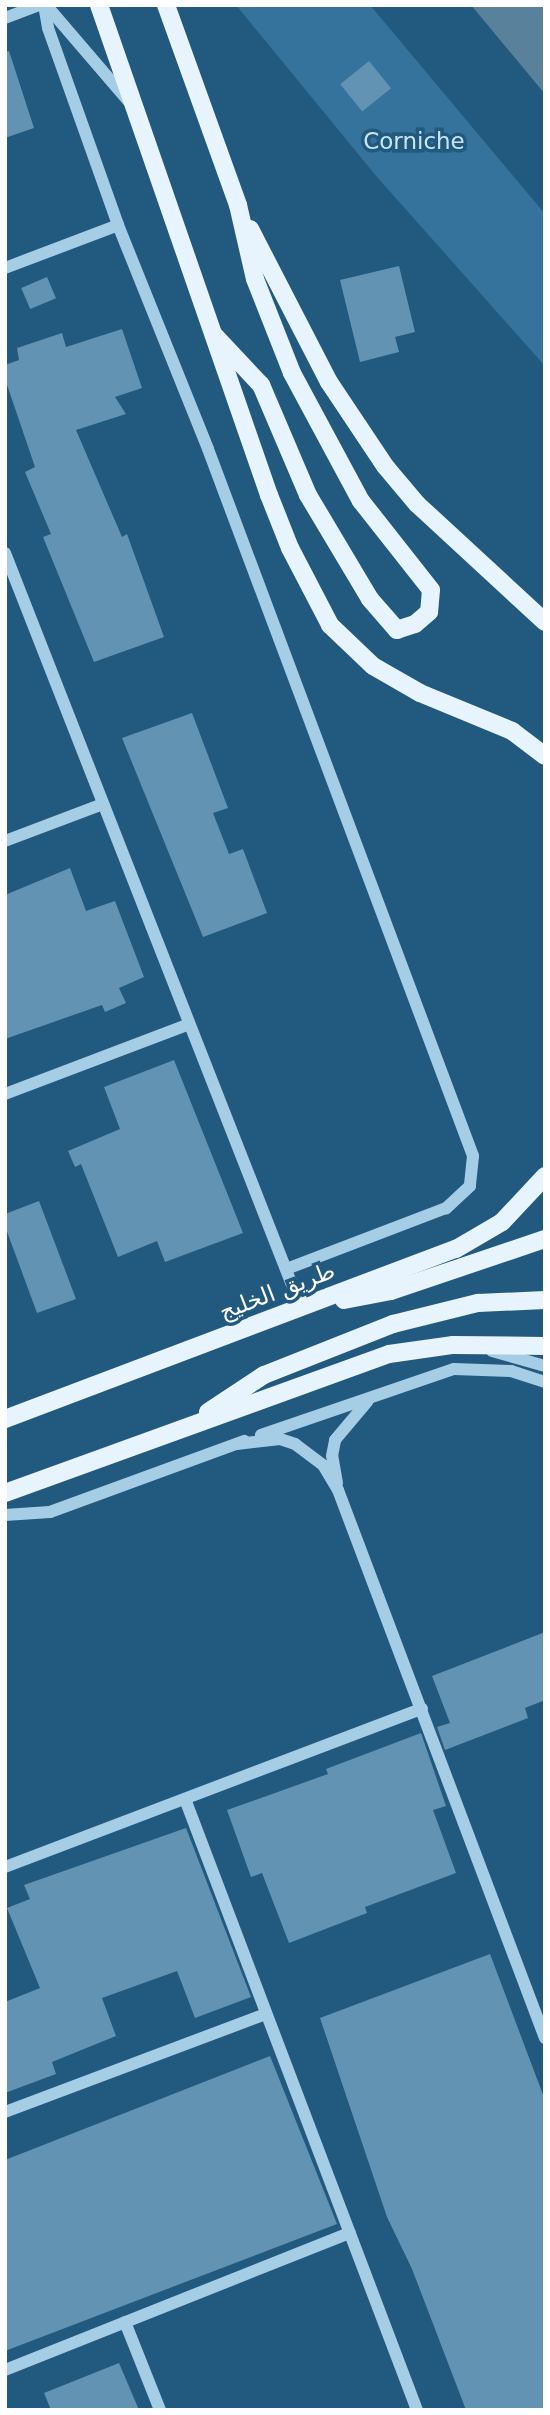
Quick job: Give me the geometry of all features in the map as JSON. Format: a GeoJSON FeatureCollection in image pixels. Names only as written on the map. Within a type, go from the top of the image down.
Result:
{"type":"FeatureCollection","features":[{"type":"Feature","properties":{"kind":"main road"},"geometry":{"type":"LineString","coordinates":[[99,5],[290,548],[330,625],[373,666],[420,693],[512,731],[545,756]]}},
{"type":"Feature","properties":{"kind":"main road"},"geometry":{"type":"LineString","coordinates":[[166,5],[238,205],[255,279],[313,417],[361,501],[430,590],[429,612],[415,624],[397,630],[370,599],[308,495],[261,385],[214,335]]}},
{"type":"Feature","properties":{"kind":"main road"},"geometry":{"type":"LineString","coordinates":[[238,205],[329,382],[385,466],[427,514],[545,622]]}},
{"type":"Feature","properties":{"kind":"main road","name":"طريق الخليج"},"geometry":{"type":"LineString","coordinates":[[5,1419],[301,1308],[480,1237],[502,1222],[545,1176]]}},
{"type":"Feature","properties":{"kind":"main road"},"geometry":{"type":"LineString","coordinates":[[301,1308],[391,1291],[545,1239]]}},
{"type":"Feature","properties":{"kind":"main road"},"geometry":{"type":"LineString","coordinates":[[185,1428],[264,1375],[393,1324],[478,1303],[545,1300]]}},
{"type":"Feature","properties":{"kind":"main road"},"geometry":{"type":"LineString","coordinates":[[5,1493],[389,1354],[453,1345],[545,1346]]}},
{"type":"Feature","properties":{"kind":"street"},"geometry":{"type":"LineString","coordinates":[[5,18],[38,5]]}},
{"type":"Feature","properties":{"kind":"street"},"geometry":{"type":"LineString","coordinates":[[45,5],[138,113]]}},
{"type":"Feature","properties":{"kind":"street"},"geometry":{"type":"LineString","coordinates":[[45,5],[48,28],[118,225],[208,449],[474,1156],[470,1186],[446,1208],[286,1269]]}},
{"type":"Feature","properties":{"kind":"street"},"geometry":{"type":"LineString","coordinates":[[5,268],[118,225]]}},
{"type":"Feature","properties":{"kind":"street"},"geometry":{"type":"LineString","coordinates":[[5,553],[301,1308]]}},
{"type":"Feature","properties":{"kind":"street"},"geometry":{"type":"LineString","coordinates":[[5,841],[103,804]]}},
{"type":"Feature","properties":{"kind":"street"},"geometry":{"type":"LineString","coordinates":[[5,1094],[189,1024]]}},
{"type":"Feature","properties":{"kind":"street"},"geometry":{"type":"LineString","coordinates":[[453,1345],[545,1366]]}},
{"type":"Feature","properties":{"kind":"street"},"geometry":{"type":"LineString","coordinates":[[5,1515],[50,1512],[454,1369],[510,1371],[545,1382]]}},
{"type":"Feature","properties":{"kind":"street"},"geometry":{"type":"LineString","coordinates":[[338,1490],[332,1456],[335,1440],[348,1419],[374,1396]]}},
{"type":"Feature","properties":{"kind":"street"},"geometry":{"type":"LineString","coordinates":[[237,1444],[280,1439],[295,1444],[323,1465],[338,1490],[545,2038]]}},
{"type":"Feature","properties":{"kind":"street"},"geometry":{"type":"LineString","coordinates":[[5,1867],[422,1709]]}},
{"type":"Feature","properties":{"kind":"street"},"geometry":{"type":"LineString","coordinates":[[185,1799],[417,2410]]}},
{"type":"Feature","properties":{"kind":"street"},"geometry":{"type":"LineString","coordinates":[[5,2112],[267,2014]]}},
{"type":"Feature","properties":{"kind":"street"},"geometry":{"type":"LineString","coordinates":[[5,2370],[350,2233]]}},
{"type":"Feature","properties":{"kind":"street"},"geometry":{"type":"LineString","coordinates":[[125,2322],[160,2410]]}},
{"type":"Feature","properties":{"kind":"green space","name":"Corniche"},"geometry":{"type":"Polygon","coordinates":[[[236,5],[370,5],[545,214],[545,366],[377,177],[236,5]]]}},
{"type":"Feature","properties":{"kind":"shaded area"},"geometry":{"type":"Polygon","coordinates":[[[471,5],[545,5],[545,94],[471,5]]]}},
{"type":"Feature","properties":{"kind":"building"},"geometry":{"type":"Polygon","coordinates":[[[9,51],[34,128],[5,138],[5,52],[9,51]]]}},
{"type":"Feature","properties":{"kind":"building"},"geometry":{"type":"Polygon","coordinates":[[[369,61],[391,88],[362,111],[340,84],[369,61]]]}},
{"type":"Feature","properties":{"kind":"building"},"geometry":{"type":"Polygon","coordinates":[[[399,266],[415,332],[395,337],[399,352],[360,362],[340,280],[399,266]]]}},
{"type":"Feature","properties":{"kind":"building"},"geometry":{"type":"Polygon","coordinates":[[[47,277],[56,298],[30,309],[21,288],[47,277]]]}},
{"type":"Feature","properties":{"kind":"building"},"geometry":{"type":"Polygon","coordinates":[[[122,329],[142,388],[115,397],[126,414],[76,430],[122,537],[127,534],[164,637],[94,662],[43,537],[51,534],[25,472],[35,467],[5,379],[5,365],[19,360],[17,348],[62,333],[66,347],[122,329]]]}},
{"type":"Feature","properties":{"kind":"building"},"geometry":{"type":"Polygon","coordinates":[[[192,713],[228,808],[213,813],[229,854],[243,849],[267,913],[203,937],[122,738],[192,713]]]}},
{"type":"Feature","properties":{"kind":"building"},"geometry":{"type":"Polygon","coordinates":[[[70,868],[86,911],[115,901],[144,977],[119,988],[126,1003],[105,1012],[102,1005],[5,1039],[5,895],[70,868]]]}},
{"type":"Feature","properties":{"kind":"building"},"geometry":{"type":"Polygon","coordinates":[[[174,1060],[243,1233],[165,1262],[157,1241],[118,1257],[81,1164],[75,1167],[68,1151],[120,1129],[104,1087],[174,1060]]]}},
{"type":"Feature","properties":{"kind":"building"},"geometry":{"type":"Polygon","coordinates":[[[39,1201],[76,1299],[37,1313],[5,1226],[5,1214],[39,1201]]]}},
{"type":"Feature","properties":{"kind":"building"},"geometry":{"type":"Polygon","coordinates":[[[545,1632],[545,1700],[525,1708],[528,1718],[445,1750],[437,1727],[450,1723],[432,1676],[545,1632]]]}},
{"type":"Feature","properties":{"kind":"building"},"geometry":{"type":"Polygon","coordinates":[[[421,1733],[446,1806],[433,1810],[456,1873],[365,1907],[367,1913],[289,1943],[262,1873],[251,1877],[227,1810],[328,1774],[326,1769],[421,1733]]]}},
{"type":"Feature","properties":{"kind":"building"},"geometry":{"type":"Polygon","coordinates":[[[186,1828],[251,1997],[195,2018],[177,1971],[102,1998],[116,2036],[52,2062],[56,2074],[5,2093],[5,2002],[40,1988],[7,1908],[30,1899],[24,1885],[186,1828]]]}},
{"type":"Feature","properties":{"kind":"building"},"geometry":{"type":"Polygon","coordinates":[[[490,1954],[545,2100],[545,2410],[466,2410],[412,2269],[387,2217],[320,2018],[490,1954]]]}},
{"type":"Feature","properties":{"kind":"building"},"geometry":{"type":"Polygon","coordinates":[[[270,2056],[337,2224],[5,2351],[5,2160],[270,2056]]]}},
{"type":"Feature","properties":{"kind":"building"},"geometry":{"type":"Polygon","coordinates":[[[119,2363],[139,2410],[51,2410],[44,2393],[119,2363]]]}}]}
